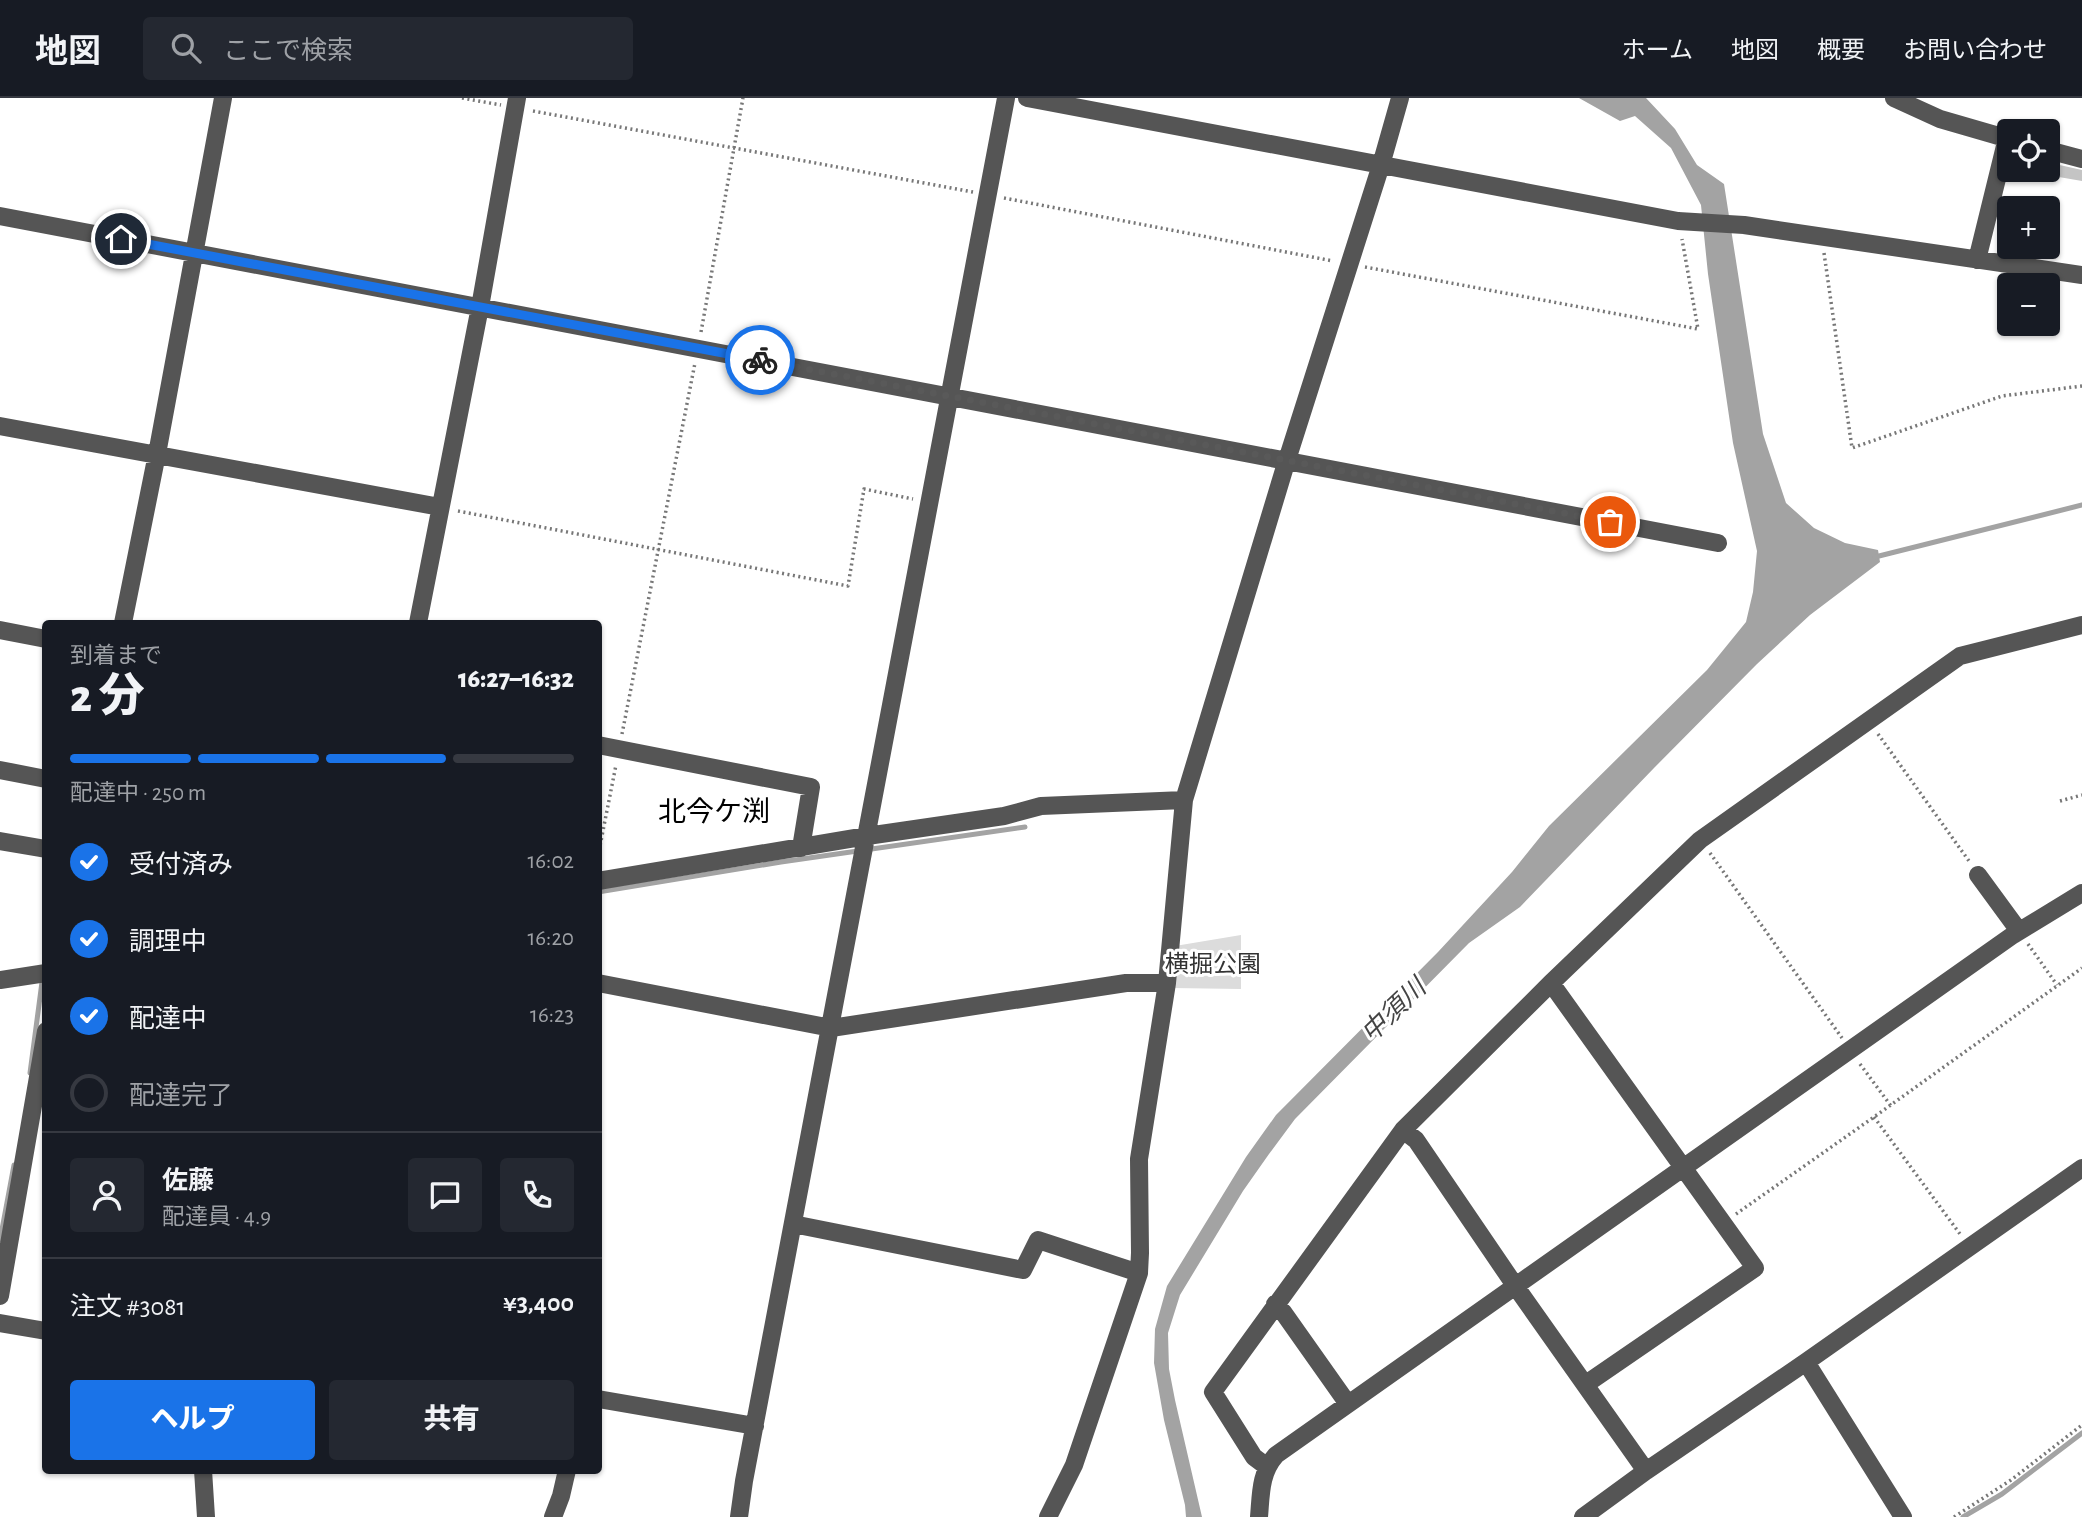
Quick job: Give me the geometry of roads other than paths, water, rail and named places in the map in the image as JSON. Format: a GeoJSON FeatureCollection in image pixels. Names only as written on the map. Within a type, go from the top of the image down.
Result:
{"type":"FeatureCollection","features":[{"type":"Feature","properties":{"kind":"street"},"geometry":{"type":"LineString","coordinates":[[124,620],[223,98]]}},
{"type":"Feature","properties":{"kind":"street"},"geometry":{"type":"LineString","coordinates":[[739,1517],[1006,98]]}},
{"type":"Feature","properties":{"kind":"street"},"geometry":{"type":"LineString","coordinates":[[1027,98],[1682,222],[1744,225],[2082,275]]}},
{"type":"Feature","properties":{"kind":"street"},"geometry":{"type":"LineString","coordinates":[[1048,1517],[1074,1465],[1139,1273],[1139,1159],[1167,983],[1184,800],[1400,98]]}},
{"type":"Feature","properties":{"kind":"street"},"geometry":{"type":"LineString","coordinates":[[1895,98],[1940,119],[1997,136]]}},
{"type":"Feature","properties":{"kind":"street"},"geometry":{"type":"LineString","coordinates":[[419,620],[480,307],[516,103]]}},
{"type":"Feature","properties":{"kind":"street"},"geometry":{"type":"LineString","coordinates":[[2060,153],[2082,159]]}},
{"type":"Feature","properties":{"kind":"street"},"geometry":{"type":"LineString","coordinates":[[1977,260],[1997,182]]}},
{"type":"Feature","properties":{"kind":"street"},"geometry":{"type":"LineString","coordinates":[[0,216],[1718,543]]}},
{"type":"Feature","properties":{"kind":"street"},"geometry":{"type":"LineString","coordinates":[[0,426],[440,507]]}},
{"type":"Feature","properties":{"kind":"street"},"geometry":{"type":"LineString","coordinates":[[1266,1466],[1254,1457],[1213,1392],[1403,1130],[1700,840],[1960,656],[2082,625]]}},
{"type":"Feature","properties":{"kind":"street"},"geometry":{"type":"LineString","coordinates":[[0,631],[42,638]]}},
{"type":"Feature","properties":{"kind":"street"},"geometry":{"type":"LineString","coordinates":[[602,747],[811,787],[801,848]]}},
{"type":"Feature","properties":{"kind":"street"},"geometry":{"type":"LineString","coordinates":[[0,770],[42,778]]}},
{"type":"Feature","properties":{"kind":"street"},"geometry":{"type":"LineString","coordinates":[[602,880],[1004,816],[1041,806],[1184,800]]}},
{"type":"Feature","properties":{"kind":"street"},"geometry":{"type":"LineString","coordinates":[[0,841],[42,848]]}},
{"type":"Feature","properties":{"kind":"street"},"geometry":{"type":"LineString","coordinates":[[1978,875],[2019,931]]}},
{"type":"Feature","properties":{"kind":"street"},"geometry":{"type":"LineString","coordinates":[[1259,1517],[1266,1466],[1276,1455],[2019,931],[2082,893]]}},
{"type":"Feature","properties":{"kind":"street"},"geometry":{"type":"LineString","coordinates":[[0,980],[42,974]]}},
{"type":"Feature","properties":{"kind":"street"},"geometry":{"type":"LineString","coordinates":[[602,984],[831,1028],[1126,983],[1167,983]]}},
{"type":"Feature","properties":{"kind":"street"},"geometry":{"type":"LineString","coordinates":[[1551,984],[1755,1268],[1586,1384]]}},
{"type":"Feature","properties":{"kind":"street"},"geometry":{"type":"LineString","coordinates":[[0,1296],[42,1054]]}},
{"type":"Feature","properties":{"kind":"street"},"geometry":{"type":"LineString","coordinates":[[1403,1130],[1416,1140],[1646,1471]]}},
{"type":"Feature","properties":{"kind":"street"},"geometry":{"type":"LineString","coordinates":[[1583,1517],[2082,1168]]}},
{"type":"Feature","properties":{"kind":"street"},"geometry":{"type":"LineString","coordinates":[[793,1224],[1023,1270],[1038,1240],[1139,1273]]}},
{"type":"Feature","properties":{"kind":"street"},"geometry":{"type":"LineString","coordinates":[[1275,1304],[1348,1404]]}},
{"type":"Feature","properties":{"kind":"street"},"geometry":{"type":"LineString","coordinates":[[0,1323],[42,1330]]}},
{"type":"Feature","properties":{"kind":"street"},"geometry":{"type":"LineString","coordinates":[[1806,1362],[1903,1517]]}},
{"type":"Feature","properties":{"kind":"street"},"geometry":{"type":"LineString","coordinates":[[602,1400],[755,1426]]}},
{"type":"Feature","properties":{"kind":"street"},"geometry":{"type":"LineString","coordinates":[[203,1474],[206,1517]]}},
{"type":"Feature","properties":{"kind":"street"},"geometry":{"type":"LineString","coordinates":[[553,1517],[566,1474]]}},
{"type":"Feature","properties":{"kind":"water","name":"中須川"},"geometry":{"type":"Polygon","coordinates":[[[1579,98],[1646,98],[1675,129],[1697,165],[1724,184],[1763,434],[1786,503],[1814,528],[1845,543],[1878,550],[1880,562],[1810,615],[1757,664],[1520,907],[1469,943],[1295,1119],[1269,1154],[1243,1191],[1180,1295],[1168,1333],[1169,1369],[1202,1517],[1186,1517],[1154,1363],[1155,1329],[1167,1286],[1246,1157],[1276,1115],[1438,952],[1512,872],[1549,826],[1707,670],[1746,622],[1753,592],[1757,551],[1733,443],[1708,274],[1701,205],[1671,148],[1635,116],[1620,121],[1579,98]]]}},
{"type":"Feature","properties":{"kind":"waterway"},"geometry":{"type":"LineString","coordinates":[[1875,557],[2082,505]]}},
{"type":"Feature","properties":{"kind":"waterway"},"geometry":{"type":"LineString","coordinates":[[602,891],[1025,827]]}},
{"type":"Feature","properties":{"kind":"waterway"},"geometry":{"type":"LineString","coordinates":[[30,1073],[42,982]]}},
{"type":"Feature","properties":{"kind":"waterway"},"geometry":{"type":"LineString","coordinates":[[0,1240],[14,1165]]}},
{"type":"Feature","properties":{"kind":"waterway"},"geometry":{"type":"LineString","coordinates":[[1963,1517],[2002,1494],[2082,1433]]}},
{"type":"Feature","properties":{"kind":"district","name":"北今ケ渕"},"geometry":{"type":"Point","coordinates":[714,811]}},
{"type":"Feature","properties":{"kind":"park label","name":"横掘公園"},"geometry":{"type":"Point","coordinates":[1213,964]}}]}
